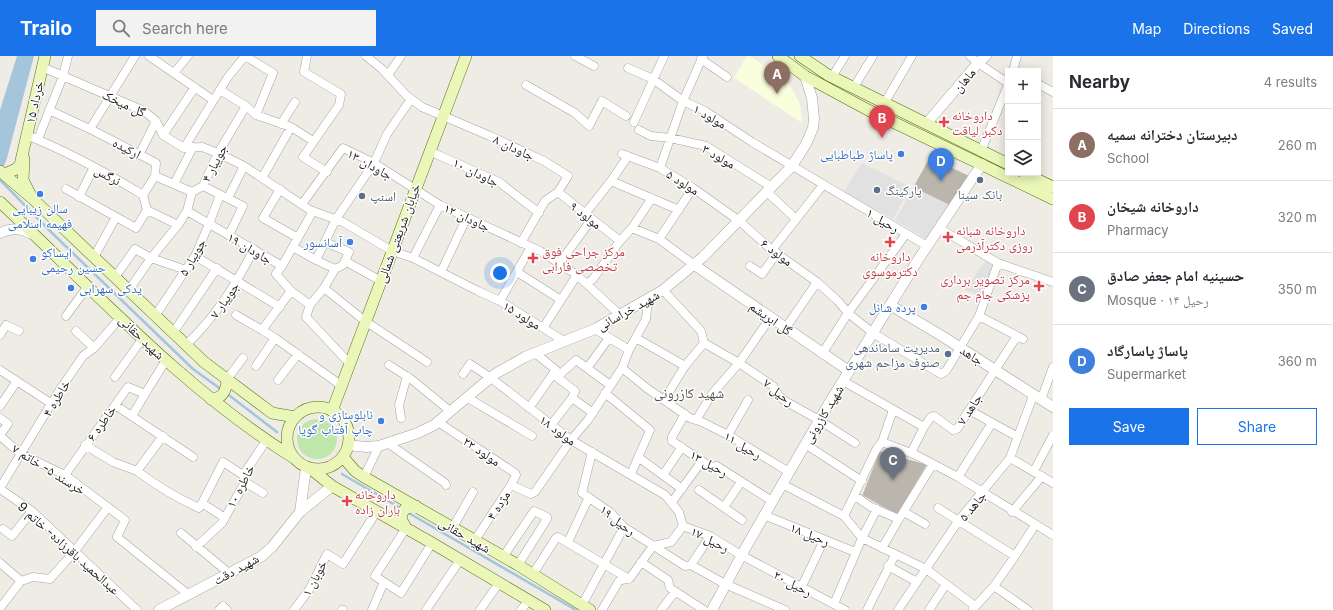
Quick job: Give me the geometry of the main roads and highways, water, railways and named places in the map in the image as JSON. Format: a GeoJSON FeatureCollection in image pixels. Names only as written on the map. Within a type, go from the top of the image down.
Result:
{"type":"FeatureCollection","features":[{"type":"Feature","properties":{"kind":"main road","name":"خیابان شریعتی شمالی"},"geometry":{"type":"LineString","coordinates":[[332,411],[442,114],[466,56]]}},
{"type":"Feature","properties":{"kind":"main road"},"geometry":{"type":"LineString","coordinates":[[778,56],[805,76],[868,110],[1053,199]]}},
{"type":"Feature","properties":{"kind":"main road"},"geometry":{"type":"LineString","coordinates":[[803,57],[832,77],[1005,162]]}},
{"type":"Feature","properties":{"kind":"main road","name":"۱۵ خرداد"},"geometry":{"type":"LineString","coordinates":[[24,148],[43,61]]}},
{"type":"Feature","properties":{"kind":"main road"},"geometry":{"type":"LineString","coordinates":[[2,173],[16,169],[20,165],[24,148]]}},
{"type":"Feature","properties":{"kind":"main road"},"geometry":{"type":"LineString","coordinates":[[24,148],[23,180],[33,199]]}},
{"type":"Feature","properties":{"kind":"main road","name":"شهید حقانی"},"geometry":{"type":"LineString","coordinates":[[2,173],[33,199],[204,362],[272,412],[295,417]]}},
{"type":"Feature","properties":{"kind":"main road"},"geometry":{"type":"LineString","coordinates":[[1030,176],[1053,187]]}},
{"type":"Feature","properties":{"kind":"main road","name":"شهید حقانی"},"geometry":{"type":"LineString","coordinates":[[0,202],[166,360],[211,399],[266,441],[294,458]]}},
{"type":"Feature","properties":{"kind":"main road"},"geometry":{"type":"LineString","coordinates":[[211,399],[219,398],[223,394],[227,384],[226,378]]}},
{"type":"Feature","properties":{"kind":"main road"},"geometry":{"type":"LineString","coordinates":[[317,407],[332,411],[342,418],[349,431],[348,445],[343,457],[330,467],[321,469],[308,468],[294,458],[289,451],[287,433],[295,417],[308,408],[317,407]]}},
{"type":"Feature","properties":{"kind":"main road","name":"شهید حقانی"},"geometry":{"type":"LineString","coordinates":[[343,457],[355,471],[364,477],[454,527],[533,574],[586,608]]}},
{"type":"Feature","properties":{"kind":"main road","name":"شهید حقانی"},"geometry":{"type":"LineString","coordinates":[[308,468],[332,486],[545,610]]}},
{"type":"Feature","properties":{"kind":"main road"},"geometry":{"type":"LineString","coordinates":[[406,528],[401,519],[402,513],[406,508],[416,506]]}},
{"type":"Feature","properties":{"kind":"water"},"geometry":{"type":"Polygon","coordinates":[[[17,56],[34,56],[7,158],[0,176],[0,110],[17,56]]]}},
{"type":"Feature","properties":{"kind":"waterway"},"geometry":{"type":"LineString","coordinates":[[0,180],[52,233],[193,369],[222,390]]}},
{"type":"Feature","properties":{"kind":"waterway"},"geometry":{"type":"LineString","coordinates":[[226,393],[277,432]]}},
{"type":"Feature","properties":{"kind":"waterway"},"geometry":{"type":"LineString","coordinates":[[342,474],[402,509]]}},
{"type":"Feature","properties":{"kind":"waterway"},"geometry":{"type":"LineString","coordinates":[[407,512],[576,610]]}},
{"type":"Feature","properties":{"kind":"place","name":"دبیرستان دخترانه سمیه"},"geometry":{"type":"Point","coordinates":[777,94]}},
{"type":"Feature","properties":{"kind":"place","name":"داروخانه دکبر لیاقت"},"geometry":{"type":"Point","coordinates":[944,122]}},
{"type":"Feature","properties":{"kind":"place","name":"داروخانه شیخان"},"geometry":{"type":"Point","coordinates":[882,138]}},
{"type":"Feature","properties":{"kind":"place","name":"پاساژ طباطبایی"},"geometry":{"type":"Point","coordinates":[901,154]}},
{"type":"Feature","properties":{"kind":"place","name":"بانک سینا"},"geometry":{"type":"Point","coordinates":[980,180]}},
{"type":"Feature","properties":{"kind":"place","name":"پاساژ پاسارگاد"},"geometry":{"type":"Point","coordinates":[941,181]}},
{"type":"Feature","properties":{"kind":"place","name":"پارکینگ"},"geometry":{"type":"Point","coordinates":[877,190]}},
{"type":"Feature","properties":{"kind":"place","name":"سالن زیبایی فهیمه اسلامی"},"geometry":{"type":"Point","coordinates":[40,194]}},
{"type":"Feature","properties":{"kind":"place","name":"اسنپ"},"geometry":{"type":"Point","coordinates":[362,196]}},
{"type":"Feature","properties":{"kind":"place","name":"داروخانه شبانه روزی دکترآذرمی"},"geometry":{"type":"Point","coordinates":[948,237]}},
{"type":"Feature","properties":{"kind":"place","name":"آسانسور"},"geometry":{"type":"Point","coordinates":[350,242]}},
{"type":"Feature","properties":{"kind":"place","name":"داروخانه دکترموسوی"},"geometry":{"type":"Point","coordinates":[890,242]}},
{"type":"Feature","properties":{"kind":"place","name":"مرکز جراحی فوق تخصصی فارابی"},"geometry":{"type":"Point","coordinates":[533,258]}},
{"type":"Feature","properties":{"kind":"place","name":"ایساکو حسین رحیمی"},"geometry":{"type":"Point","coordinates":[33,259]}},
{"type":"Feature","properties":{"kind":"place","name":"مرکز تصویر برداری پزشکی جام جم"},"geometry":{"type":"Point","coordinates":[1039,286]}},
{"type":"Feature","properties":{"kind":"place","name":"یدکی سهرابی"},"geometry":{"type":"Point","coordinates":[71,288]}},
{"type":"Feature","properties":{"kind":"place","name":"پرده شانل"},"geometry":{"type":"Point","coordinates":[924,307]}},
{"type":"Feature","properties":{"kind":"place","name":"مدیریت ساماندهی صنوف مزاحم شهری"},"geometry":{"type":"Point","coordinates":[948,354]}},
{"type":"Feature","properties":{"kind":"place","name":"نابلوسازی و چاپ آفتاب گویا"},"geometry":{"type":"Point","coordinates":[381,421]}},
{"type":"Feature","properties":{"kind":"place","name":"حسینیه امام جعفر صادق"},"geometry":{"type":"Point","coordinates":[893,480]}},
{"type":"Feature","properties":{"kind":"place","name":"داروخانه باران زاده"},"geometry":{"type":"Point","coordinates":[347,501]}},
{"type":"Feature","properties":{"kind":"district","name":"شهید کازرونی"},"geometry":{"type":"Point","coordinates":[689,392]}}]}
